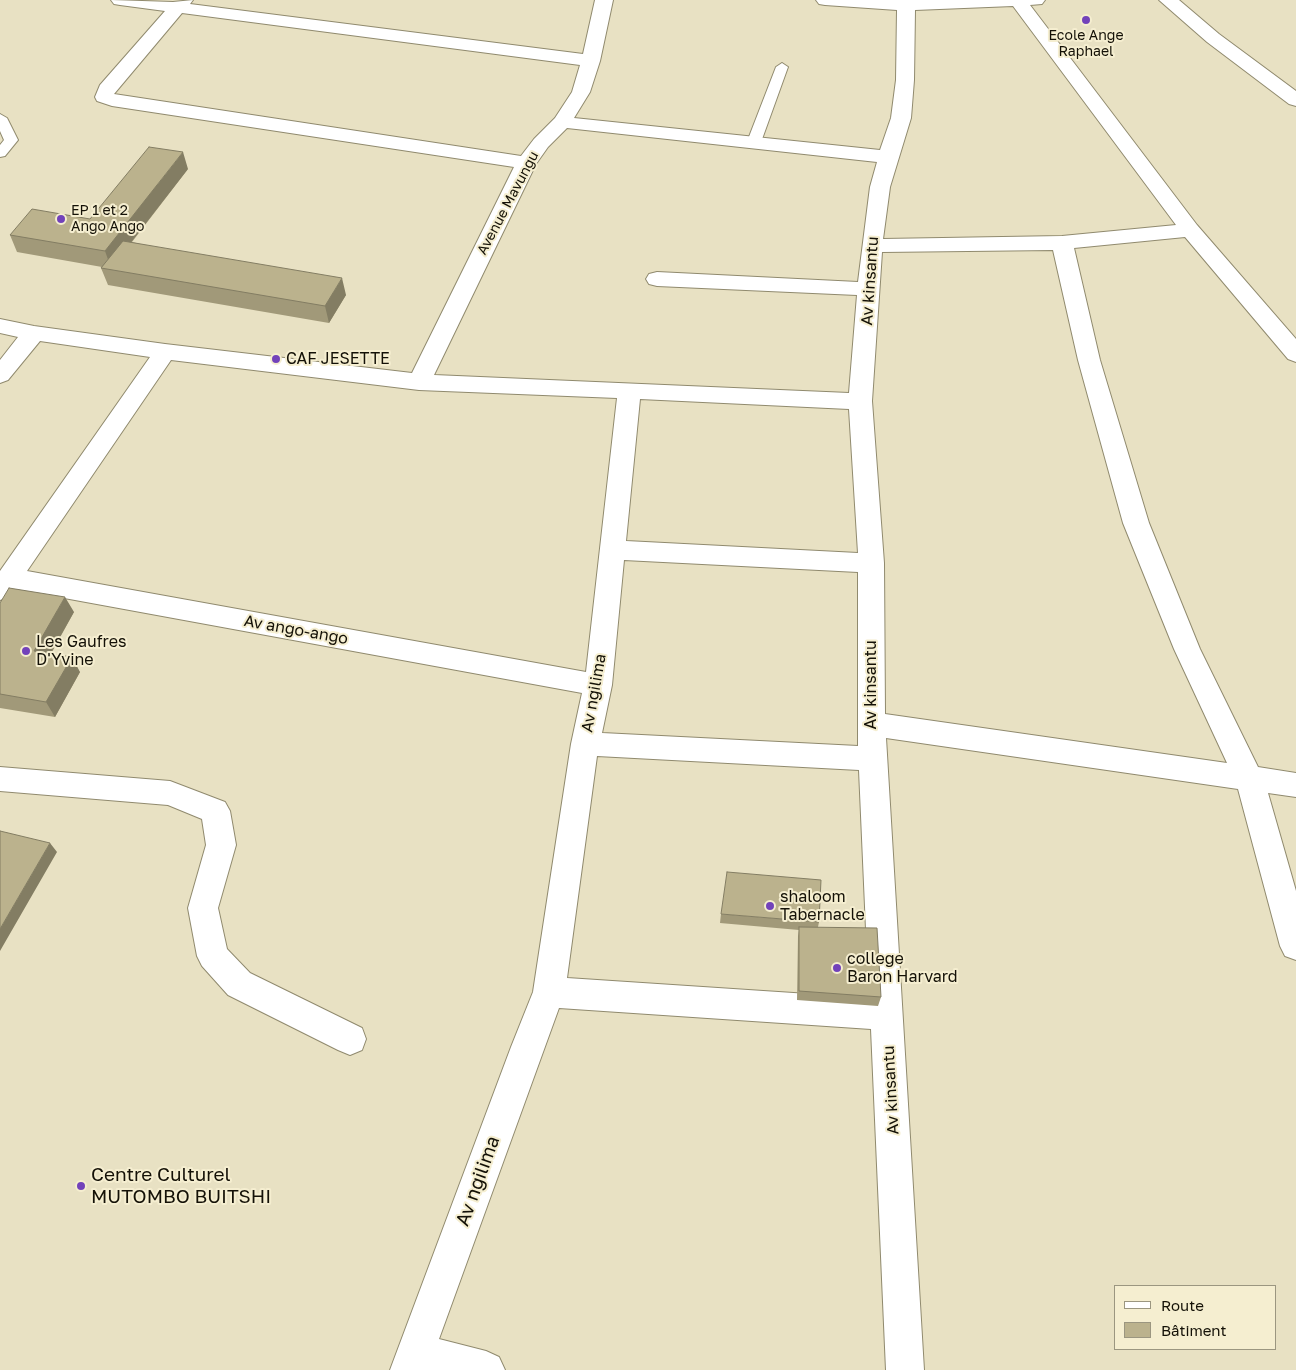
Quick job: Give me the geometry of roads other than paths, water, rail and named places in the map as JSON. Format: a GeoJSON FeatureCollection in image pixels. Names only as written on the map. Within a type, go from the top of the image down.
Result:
{"type":"FeatureCollection","features":[{"type":"Feature","properties":{"kind":"street"},"geometry":{"type":"LineString","coordinates":[[120,0],[180,4],[591,61]]}},
{"type":"Feature","properties":{"kind":"street","name":"Avenue Mavungu"},"geometry":{"type":"LineString","coordinates":[[419,382],[526,164],[541,143],[562,122],[581,92],[591,61],[604,0]]}},
{"type":"Feature","properties":{"kind":"street"},"geometry":{"type":"LineString","coordinates":[[825,0],[895,6],[1024,1],[1190,230],[1288,333],[1296,354]]}},
{"type":"Feature","properties":{"kind":"street"},"geometry":{"type":"LineString","coordinates":[[1168,0],[1213,38],[1296,100]]}},
{"type":"Feature","properties":{"kind":"street"},"geometry":{"type":"LineString","coordinates":[[180,4],[107,89],[104,97],[112,100],[526,164]]}},
{"type":"Feature","properties":{"kind":"street","name":"Av kinsantu"},"geometry":{"type":"LineString","coordinates":[[905,1370],[888,1015],[870,724],[871,562],[860,401],[872,246],[880,187],[901,118],[905,80],[906,5]]}},
{"type":"Feature","properties":{"kind":"street"},"geometry":{"type":"LineString","coordinates":[[1272,83],[1296,77]]}},
{"type":"Feature","properties":{"kind":"street"},"geometry":{"type":"LineString","coordinates":[[562,122],[888,157]]}},
{"type":"Feature","properties":{"kind":"street"},"geometry":{"type":"LineString","coordinates":[[872,246],[1062,243],[1190,230]]}},
{"type":"Feature","properties":{"kind":"street"},"geometry":{"type":"LineString","coordinates":[[1062,243],[1089,360],[1136,523],[1187,649],[1249,778],[1296,946]]}},
{"type":"Feature","properties":{"kind":"street"},"geometry":{"type":"LineString","coordinates":[[656,279],[870,289]]}},
{"type":"Feature","properties":{"kind":"street"},"geometry":{"type":"LineString","coordinates":[[0,326],[34,333],[165,352],[419,382],[860,401]]}},
{"type":"Feature","properties":{"kind":"street"},"geometry":{"type":"LineString","coordinates":[[0,375],[34,333]]}},
{"type":"Feature","properties":{"kind":"street"},"geometry":{"type":"LineString","coordinates":[[4,584],[165,352]]}},
{"type":"Feature","properties":{"kind":"street","name":"Av ngilima"},"geometry":{"type":"LineString","coordinates":[[412,1361],[526,1047],[549,992],[585,744],[598,686],[614,550],[629,392]]}},
{"type":"Feature","properties":{"kind":"street"},"geometry":{"type":"LineString","coordinates":[[614,550],[871,562]]}},
{"type":"Feature","properties":{"kind":"street","name":"Av ango-ango"},"geometry":{"type":"LineString","coordinates":[[4,584],[598,686]]}},
{"type":"Feature","properties":{"kind":"street"},"geometry":{"type":"LineString","coordinates":[[870,724],[1296,785]]}},
{"type":"Feature","properties":{"kind":"street"},"geometry":{"type":"LineString","coordinates":[[585,744],[873,759]]}},
{"type":"Feature","properties":{"kind":"street"},"geometry":{"type":"LineString","coordinates":[[0,779],[170,793],[215,811],[221,845],[203,908],[213,956],[239,984],[350,1039]]}},
{"type":"Feature","properties":{"kind":"street"},"geometry":{"type":"LineString","coordinates":[[549,992],[888,1015]]}},
{"type":"Feature","properties":{"kind":"street"},"geometry":{"type":"LineString","coordinates":[[412,1361],[486,1370]]}},
{"type":"Feature","properties":{"kind":"lane"},"geometry":{"type":"LineString","coordinates":[[754,142],[782,67]]}},
{"type":"Feature","properties":{"kind":"lane"},"geometry":{"type":"LineString","coordinates":[[0,118],[4,122],[11,140],[0,153]]}},
{"type":"Feature","properties":{"kind":"place","name":"Ecole Ange Raphael"},"geometry":{"type":"Point","coordinates":[1086,20]}},
{"type":"Feature","properties":{"kind":"place","name":"EP 1 et 2 Ango Ango"},"geometry":{"type":"Point","coordinates":[61,219]}},
{"type":"Feature","properties":{"kind":"place","name":"CAF JESETTE"},"geometry":{"type":"Point","coordinates":[276,359]}},
{"type":"Feature","properties":{"kind":"place","name":"Les Gaufres D'Yvine"},"geometry":{"type":"Point","coordinates":[26,651]}},
{"type":"Feature","properties":{"kind":"place","name":"shaloom Tabernacle"},"geometry":{"type":"Point","coordinates":[770,906]}},
{"type":"Feature","properties":{"kind":"place","name":"college Baron Harvard"},"geometry":{"type":"Point","coordinates":[837,968]}},
{"type":"Feature","properties":{"kind":"place","name":"Centre Culturel MUTOMBO BUITSHI"},"geometry":{"type":"Point","coordinates":[81,1186]}}]}
